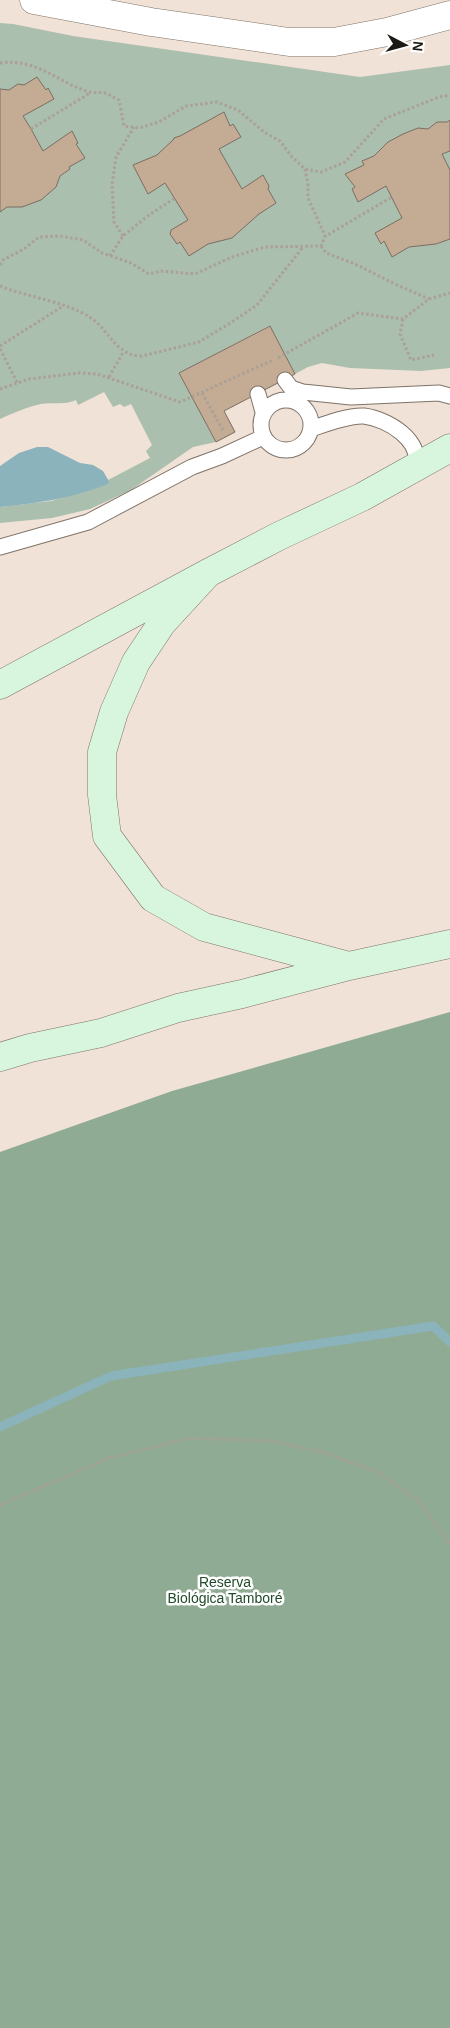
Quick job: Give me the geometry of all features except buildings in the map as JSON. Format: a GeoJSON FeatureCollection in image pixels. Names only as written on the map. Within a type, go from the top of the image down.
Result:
{"type":"FeatureCollection","features":[{"type":"Feature","properties":{"kind":"main road"},"geometry":{"type":"LineString","coordinates":[[0,685],[279,536],[362,497],[450,448]]}},
{"type":"Feature","properties":{"kind":"main road"},"geometry":{"type":"LineString","coordinates":[[208,573],[162,623],[136,662],[114,712],[102,752],[102,795],[107,836],[153,898],[204,926],[349,966]]}},
{"type":"Feature","properties":{"kind":"main road"},"geometry":{"type":"LineString","coordinates":[[0,1057],[30,1048],[101,1032],[178,1008],[242,994],[349,966],[450,944]]}},
{"type":"Feature","properties":{"kind":"street"},"geometry":{"type":"LineString","coordinates":[[34,0],[151,22],[289,42],[334,42],[387,32],[450,15]]}},
{"type":"Feature","properties":{"kind":"lane"},"geometry":{"type":"LineString","coordinates":[[285,380],[291,388],[303,392],[351,397],[439,392],[450,396]]}},
{"type":"Feature","properties":{"kind":"lane"},"geometry":{"type":"LineString","coordinates":[[263,412],[273,402],[287,399],[303,392]]}},
{"type":"Feature","properties":{"kind":"lane"},"geometry":{"type":"LineString","coordinates":[[258,394],[263,412],[260,425],[263,437],[272,446],[284,451],[296,448],[306,441],[311,429],[310,415],[301,404],[287,399]]}},
{"type":"Feature","properties":{"kind":"lane"},"geometry":{"type":"LineString","coordinates":[[311,429],[341,420],[364,416],[383,422],[413,443],[418,460],[415,468]]}},
{"type":"Feature","properties":{"kind":"lane"},"geometry":{"type":"LineString","coordinates":[[0,547],[88,522],[192,467],[222,456],[263,437]]}},
{"type":"Feature","properties":{"kind":"path"},"geometry":{"type":"LineString","coordinates":[[0,63],[29,64],[90,92],[106,93],[119,100],[124,126],[139,128],[159,122],[186,106],[217,102],[238,110],[264,132],[280,141],[292,157],[305,168],[321,172],[345,162],[384,119],[439,97],[450,95]]}},
{"type":"Feature","properties":{"kind":"path"},"geometry":{"type":"LineString","coordinates":[[31,129],[90,92]]}},
{"type":"Feature","properties":{"kind":"path"},"geometry":{"type":"LineString","coordinates":[[123,236],[114,222],[112,185],[116,157],[134,127]]}},
{"type":"Feature","properties":{"kind":"path"},"geometry":{"type":"LineString","coordinates":[[305,168],[308,198],[325,236]]}},
{"type":"Feature","properties":{"kind":"path"},"geometry":{"type":"LineString","coordinates":[[321,246],[325,236],[392,197]]}},
{"type":"Feature","properties":{"kind":"path"},"geometry":{"type":"LineString","coordinates":[[110,256],[123,236],[149,215],[175,198]]}},
{"type":"Feature","properties":{"kind":"path"},"geometry":{"type":"LineString","coordinates":[[0,266],[3,260],[24,249],[39,237],[60,236],[83,240],[102,252],[150,274],[161,271],[195,274],[232,257],[265,248],[321,246]]}},
{"type":"Feature","properties":{"kind":"path"},"geometry":{"type":"LineString","coordinates":[[321,246],[326,253],[356,264],[429,299]]}},
{"type":"Feature","properties":{"kind":"path"},"geometry":{"type":"LineString","coordinates":[[0,286],[64,306],[92,319],[116,346],[132,356],[142,356],[200,342],[257,305],[303,247]]}},
{"type":"Feature","properties":{"kind":"path"},"geometry":{"type":"LineString","coordinates":[[0,255],[3,260]]}},
{"type":"Feature","properties":{"kind":"path"},"geometry":{"type":"LineString","coordinates":[[434,355],[411,360],[400,334],[403,319],[429,299],[450,292]]}},
{"type":"Feature","properties":{"kind":"path"},"geometry":{"type":"LineString","coordinates":[[18,384],[0,347],[64,306]]}},
{"type":"Feature","properties":{"kind":"path"},"geometry":{"type":"LineString","coordinates":[[0,390],[29,379],[79,373],[97,374],[180,402],[285,355],[358,313],[403,319]]}},
{"type":"Feature","properties":{"kind":"path"},"geometry":{"type":"LineString","coordinates":[[109,377],[124,351]]}},
{"type":"Feature","properties":{"kind":"path"},"geometry":{"type":"LineString","coordinates":[[202,393],[216,419]]}},
{"type":"Feature","properties":{"kind":"path"},"geometry":{"type":"LineString","coordinates":[[0,1505],[108,1458],[190,1438],[271,1441],[323,1452],[380,1473],[419,1501],[450,1545]]}},
{"type":"Feature","properties":{"kind":"green space"},"geometry":{"type":"Polygon","coordinates":[[[0,23],[73,36],[360,77],[450,65],[450,368],[421,371],[350,368],[322,363],[308,367],[295,374],[269,326],[179,373],[216,442],[193,447],[131,490],[90,509],[52,518],[0,523],[0,507],[51,501],[110,483],[108,480],[150,458],[146,451],[152,445],[131,404],[124,407],[120,404],[113,407],[104,392],[78,405],[76,400],[41,404],[20,410],[0,419],[0,23]]]}},
{"type":"Feature","properties":{"kind":"green space","name":"Reserva Biológica Tamboré"},"geometry":{"type":"Polygon","coordinates":[[[450,1012],[450,2028],[0,2028],[0,1152],[172,1091],[450,1012]]]}},
{"type":"Feature","properties":{"kind":"water"},"geometry":{"type":"Polygon","coordinates":[[[37,447],[48,447],[80,463],[93,465],[103,471],[110,483],[83,493],[56,499],[0,507],[0,466],[19,453],[37,447]]]}},
{"type":"Feature","properties":{"kind":"waterway"},"geometry":{"type":"LineString","coordinates":[[0,1427],[111,1376],[433,1326],[450,1342]]}}]}
